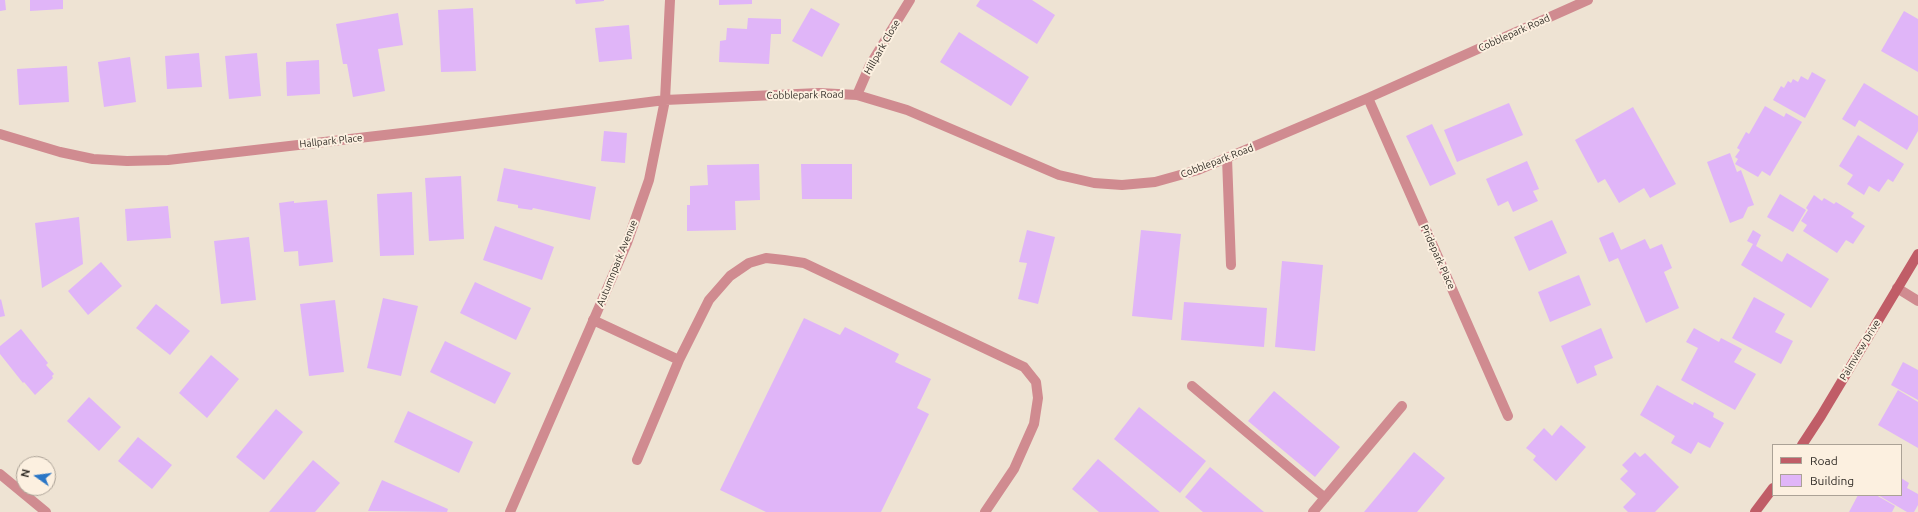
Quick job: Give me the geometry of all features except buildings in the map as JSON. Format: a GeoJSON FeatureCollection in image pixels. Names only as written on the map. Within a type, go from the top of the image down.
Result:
{"type":"FeatureCollection","features":[{"type":"Feature","properties":{"kind":"street","name":"Autumnpark Avenue"},"geometry":{"type":"LineString","coordinates":[[510,512],[627,243],[649,180],[664,100],[670,0]]}},
{"type":"Feature","properties":{"kind":"street","name":"Hillpark Close"},"geometry":{"type":"LineString","coordinates":[[857,95],[870,65],[910,0]]}},
{"type":"Feature","properties":{"kind":"street","name":"Cobblepark Road"},"geometry":{"type":"LineString","coordinates":[[664,100],[819,93],[857,95],[907,110],[1059,175],[1094,183],[1122,185],[1155,182],[1198,170],[1227,158],[1368,98],[1588,0]]}},
{"type":"Feature","properties":{"kind":"street","name":"Pridepark Place"},"geometry":{"type":"LineString","coordinates":[[1368,98],[1508,416]]}},
{"type":"Feature","properties":{"kind":"street","name":"Hallpark Place"},"geometry":{"type":"LineString","coordinates":[[0,134],[60,152],[93,159],[127,161],[168,160],[428,130],[664,100]]}},
{"type":"Feature","properties":{"kind":"street"},"geometry":{"type":"LineString","coordinates":[[1227,158],[1231,265]]}},
{"type":"Feature","properties":{"kind":"street","name":"Palmview Drive"},"geometry":{"type":"LineString","coordinates":[[1803,444],[1918,254]]}},
{"type":"Feature","properties":{"kind":"street"},"geometry":{"type":"LineString","coordinates":[[638,460],[679,360],[709,300],[730,276],[749,263],[766,258],[804,263],[1024,368],[1036,382],[1038,398],[1034,424],[1014,469],[985,512]]}},
{"type":"Feature","properties":{"kind":"street"},"geometry":{"type":"LineString","coordinates":[[1897,288],[1918,301]]}},
{"type":"Feature","properties":{"kind":"street"},"geometry":{"type":"LineString","coordinates":[[593,320],[679,360]]}},
{"type":"Feature","properties":{"kind":"street"},"geometry":{"type":"LineString","coordinates":[[1192,386],[1324,498]]}},
{"type":"Feature","properties":{"kind":"street"},"geometry":{"type":"LineString","coordinates":[[1313,512],[1402,406]]}},
{"type":"Feature","properties":{"kind":"street"},"geometry":{"type":"LineString","coordinates":[[0,474],[46,512]]}},
{"type":"Feature","properties":{"kind":"street"},"geometry":{"type":"LineString","coordinates":[[1755,512],[1772,489]]}}]}
